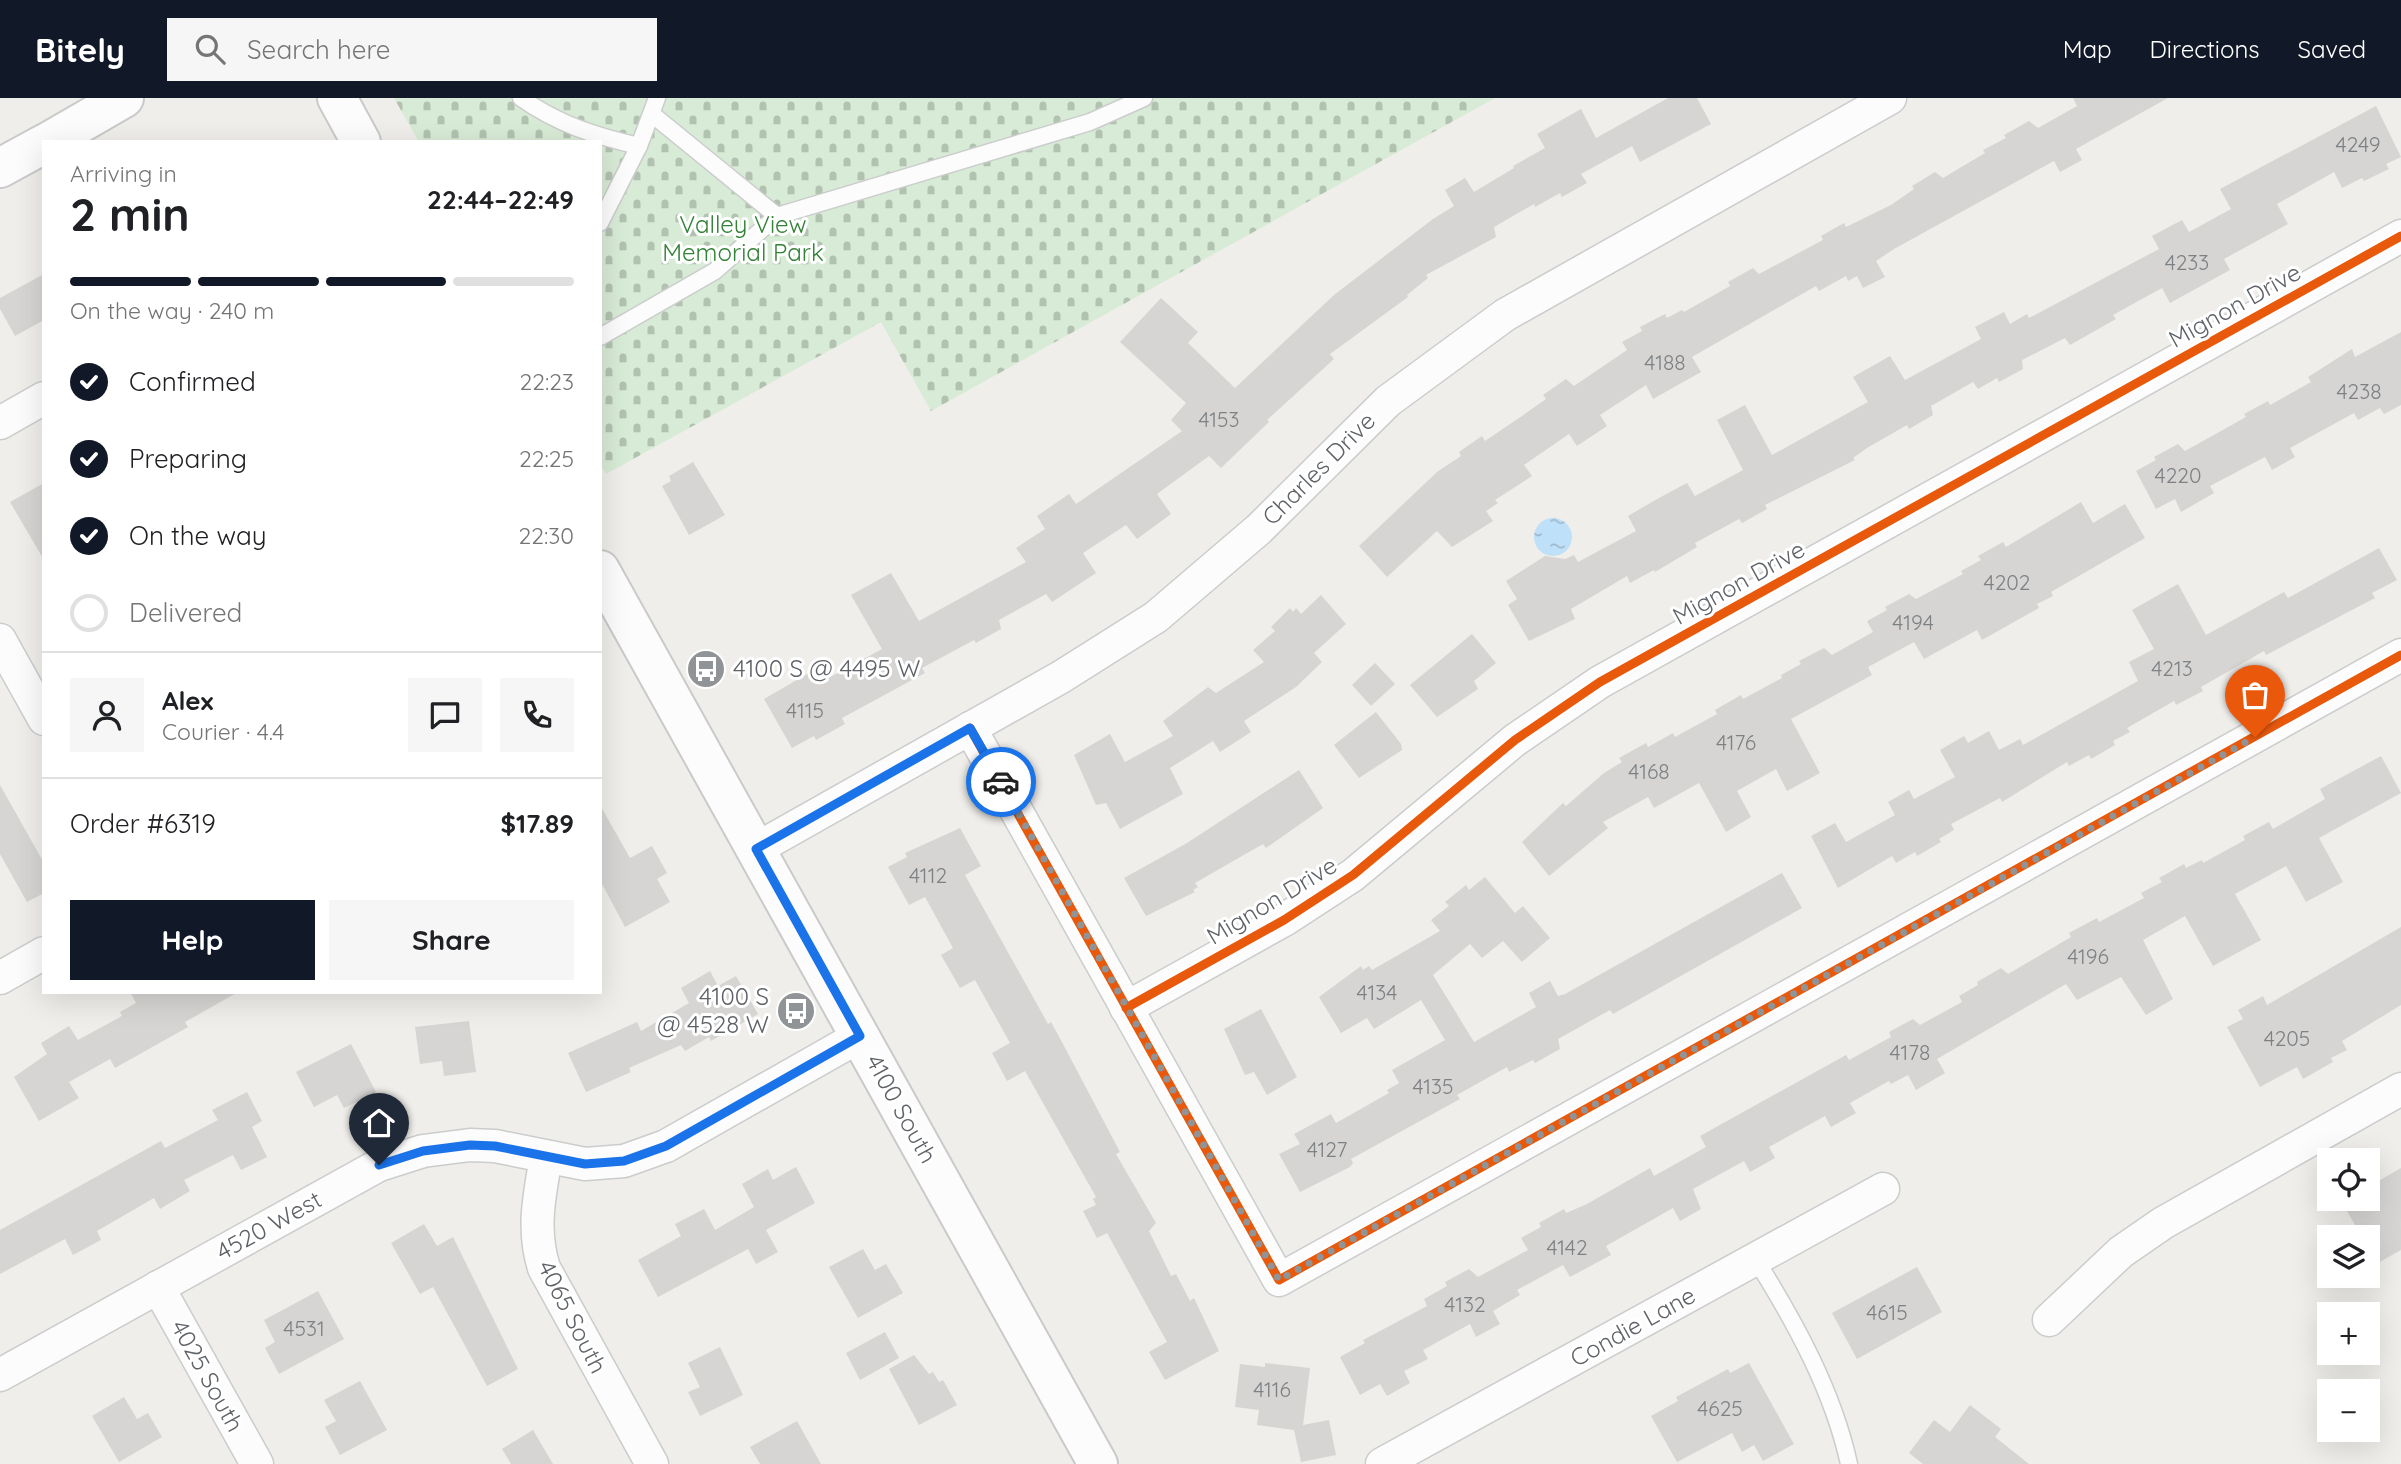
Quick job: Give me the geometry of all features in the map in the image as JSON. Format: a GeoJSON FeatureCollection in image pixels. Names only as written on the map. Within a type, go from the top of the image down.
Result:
{"type":"FeatureCollection","features":[{"type":"Feature","properties":{"kind":"main road"},"geometry":{"type":"LineString","coordinates":[[51,140],[124,98]]}},
{"type":"Feature","properties":{"kind":"main road"},"geometry":{"type":"LineString","coordinates":[[337,98],[360,140]]}},
{"type":"Feature","properties":{"kind":"main road"},"geometry":{"type":"LineString","coordinates":[[0,168],[42,145]]}},
{"type":"Feature","properties":{"kind":"main road","name":"4100 South"},"geometry":{"type":"LineString","coordinates":[[602,574],[1098,1464]]}},
{"type":"Feature","properties":{"kind":"street","name":"Charles Drive"},"geometry":{"type":"LineString","coordinates":[[756,849],[1091,660],[1156,617],[1250,537],[1388,401],[1460,345],[1551,287],[1890,98]]}},
{"type":"Feature","properties":{"kind":"street","name":"Mignon Drive"},"geometry":{"type":"LineString","coordinates":[[1126,1008],[1284,919],[1353,875],[1515,740],[1600,682],[2401,236]]}},
{"type":"Feature","properties":{"kind":"street"},"geometry":{"type":"LineString","coordinates":[[0,423],[42,399]]}},
{"type":"Feature","properties":{"kind":"street"},"geometry":{"type":"LineString","coordinates":[[0,640],[42,715]]}},
{"type":"Feature","properties":{"kind":"street"},"geometry":{"type":"LineString","coordinates":[[970,728],[1279,1280],[2401,655]]}},
{"type":"Feature","properties":{"kind":"street"},"geometry":{"type":"LineString","coordinates":[[0,978],[42,954]]}},
{"type":"Feature","properties":{"kind":"street","name":"4520 West"},"geometry":{"type":"LineString","coordinates":[[0,1375],[379,1165],[402,1156],[447,1146],[470,1145],[495,1146],[546,1158],[605,1164],[644,1155],[860,1036]]}},
{"type":"Feature","properties":{"kind":"street"},"geometry":{"type":"LineString","coordinates":[[2049,1320],[2121,1252],[2163,1223],[2401,1089]]}},
{"type":"Feature","properties":{"kind":"street","name":"4065 South"},"geometry":{"type":"LineString","coordinates":[[546,1158],[536,1216],[538,1244],[544,1268],[652,1464]]}},
{"type":"Feature","properties":{"kind":"street","name":"Condie Lane"},"geometry":{"type":"LineString","coordinates":[[1382,1464],[1883,1189]]}},
{"type":"Feature","properties":{"kind":"street","name":"4025 South"},"geometry":{"type":"LineString","coordinates":[[158,1287],[257,1464]]}},
{"type":"Feature","properties":{"kind":"lane"},"geometry":{"type":"LineString","coordinates":[[521,98],[549,118],[593,136],[639,146]]}},
{"type":"Feature","properties":{"kind":"lane"},"geometry":{"type":"LineString","coordinates":[[602,219],[639,146],[653,115],[657,98]]}},
{"type":"Feature","properties":{"kind":"lane"},"geometry":{"type":"LineString","coordinates":[[602,336],[715,271],[777,216],[1090,121],[1144,98]]}},
{"type":"Feature","properties":{"kind":"lane"},"geometry":{"type":"LineString","coordinates":[[653,115],[777,216]]}},
{"type":"Feature","properties":{"kind":"lane"},"geometry":{"type":"LineString","coordinates":[[1756,1260],[1786,1309],[1827,1395],[1842,1433],[1849,1464]]}},
{"type":"Feature","properties":{"kind":"green space","name":"Valley View Memorial Park"},"geometry":{"type":"Polygon","coordinates":[[[394,98],[1495,98],[931,411],[881,322],[606,474],[602,467],[602,140],[418,140],[394,98]]]}},
{"type":"Feature","properties":{"kind":"water"},"geometry":{"type":"Polygon","coordinates":[[[1553,518],[1566,524],[1572,537],[1566,550],[1553,556],[1540,550],[1534,537],[1540,524],[1553,518]]]}},
{"type":"Feature","properties":{"kind":"building"},"geometry":{"type":"Polygon","coordinates":[[[1668,98],[1697,98],[1711,124],[1640,162],[1632,146],[1581,174],[1587,183],[1562,197],[1560,193],[1535,207],[1534,204],[1494,227],[1496,237],[1426,275],[1428,278],[1407,295],[1408,297],[1330,354],[1334,359],[1267,420],[1269,422],[1221,468],[1209,456],[1157,494],[1171,514],[1137,539],[1126,525],[1083,553],[1096,573],[1052,602],[1046,594],[999,620],[1001,629],[922,668],[925,673],[842,718],[845,724],[816,740],[814,736],[792,748],[764,699],[814,670],[821,682],[882,649],[851,595],[891,573],[919,621],[1026,562],[1016,548],[1045,529],[1037,516],[1069,494],[1076,504],[1182,431],[1171,420],[1186,403],[1120,342],[1161,298],[1198,332],[1188,343],[1235,388],[1334,295],[1454,206],[1445,190],[1465,178],[1474,192],[1545,148],[1537,134],[1581,109],[1596,138],[1668,98]]]}},
{"type":"Feature","properties":{"kind":"building"},"geometry":{"type":"Polygon","coordinates":[[[2073,98],[2168,98],[2076,149],[2082,160],[2060,172],[2054,161],[1894,249],[1876,261],[1885,277],[1863,288],[1857,276],[1848,281],[1846,276],[1819,291],[1816,286],[1692,357],[1701,372],[1653,399],[1646,385],[1600,415],[1607,426],[1577,446],[1569,434],[1524,465],[1532,476],[1495,500],[1498,503],[1486,511],[1493,521],[1452,547],[1437,531],[1387,577],[1359,546],[1437,472],[1461,456],[1459,452],[1482,436],[1485,441],[1522,416],[1546,399],[1543,395],[1566,379],[1574,386],[1627,350],[1622,342],[1642,331],[1640,327],[1665,314],[1667,318],[1682,310],[1684,312],[1730,286],[1728,282],[1753,268],[1759,274],[1823,240],[1821,236],[1844,223],[1846,227],[1891,205],[1914,189],[1912,186],[1935,172],[1943,178],[1985,153],[1983,150],[2006,138],[2004,135],[2029,121],[2038,128],[2077,106],[2073,98]]]}},
{"type":"Feature","properties":{"kind":"building"},"geometry":{"type":"Polygon","coordinates":[[[2376,106],[2401,157],[2386,164],[2389,169],[2342,188],[2334,172],[2277,204],[2288,224],[2224,259],[2230,270],[2170,303],[2162,288],[2113,315],[2116,319],[2070,345],[2065,338],[2022,360],[2023,369],[1999,382],[1997,378],[1978,389],[1973,382],[1931,406],[1933,415],[1909,429],[1907,425],[1867,448],[1853,458],[1855,460],[1765,505],[1767,509],[1742,523],[1739,519],[1695,543],[1697,547],[1655,572],[1654,570],[1630,583],[1627,576],[1571,609],[1575,619],[1529,641],[1508,605],[1517,599],[1506,581],[1545,556],[1565,559],[1574,555],[1578,562],[1636,531],[1628,516],[1657,499],[1687,483],[1695,496],[1743,470],[1717,420],[1745,405],[1772,455],[1868,402],[1853,377],[1890,356],[1905,380],[1981,339],[1975,327],[2004,312],[2010,324],[2027,314],[2029,318],[2159,249],[2152,236],[2182,220],[2189,232],[2231,209],[2220,189],[2376,106]]]}},
{"type":"Feature","properties":{"kind":"building"},"geometry":{"type":"Polygon","coordinates":[[[42,275],[42,321],[15,336],[0,309],[0,298],[42,275]]]}},
{"type":"Feature","properties":{"kind":"building"},"geometry":{"type":"Polygon","coordinates":[[[2401,332],[2401,405],[2384,414],[2380,408],[2358,420],[2354,413],[2290,448],[2295,457],[2272,470],[2265,457],[2210,486],[2214,493],[2181,512],[2175,499],[2156,509],[2136,471],[2156,460],[2154,457],[2178,444],[2185,451],[2246,417],[2244,414],[2268,401],[2270,405],[2311,382],[2308,377],[2352,349],[2355,357],[2401,332]]]}},
{"type":"Feature","properties":{"kind":"building"},"geometry":{"type":"Polygon","coordinates":[[[693,462],[725,515],[689,535],[662,486],[671,481],[669,476],[693,462]]]}},
{"type":"Feature","properties":{"kind":"building"},"geometry":{"type":"Polygon","coordinates":[[[42,484],[42,557],[10,502],[42,484]]]}},
{"type":"Feature","properties":{"kind":"building"},"geometry":{"type":"Polygon","coordinates":[[[2081,502],[2093,523],[2125,504],[2145,538],[2051,592],[2053,596],[2037,604],[2039,608],[1982,640],[1977,630],[1924,659],[1914,642],[1868,667],[1872,675],[1791,719],[1820,773],[1787,791],[1776,769],[1737,791],[1751,817],[1726,832],[1699,783],[1654,808],[1648,797],[1603,822],[1608,828],[1549,876],[1522,842],[1563,803],[1566,806],[1604,773],[1622,762],[1619,758],[1646,743],[1648,747],[1673,733],[1675,737],[1717,714],[1715,710],[1741,695],[1743,699],[1782,678],[1781,675],[1801,664],[1799,661],[1824,648],[1832,655],[1873,632],[1867,621],[1887,610],[1885,607],[1909,594],[1916,599],[1963,574],[1961,571],[1981,560],[1978,556],[2003,542],[2006,547],[2081,502]]]}},
{"type":"Feature","properties":{"kind":"building"},"geometry":{"type":"Polygon","coordinates":[[[2379,548],[2397,580],[2372,593],[2375,598],[2266,655],[2264,651],[2201,687],[2203,691],[2176,705],[2174,701],[2127,728],[2130,732],[2113,741],[2115,745],[2091,759],[2089,755],[2069,766],[2067,762],[2002,802],[2000,798],[1951,824],[1954,830],[1939,839],[1941,842],[1917,856],[1915,852],[1896,863],[1892,856],[1838,888],[1811,836],[1835,823],[1846,842],[1895,815],[1888,802],[1909,790],[1914,799],[1955,777],[1940,750],[1964,736],[1968,743],[1989,731],[1999,750],[2020,739],[2023,745],[2138,681],[2129,662],[2154,649],[2132,610],[2178,584],[2206,635],[2284,592],[2288,598],[2379,548]]]}},
{"type":"Feature","properties":{"kind":"building"},"geometry":{"type":"Polygon","coordinates":[[[1321,595],[1346,624],[1314,653],[1322,662],[1296,687],[1244,721],[1251,732],[1220,752],[1213,741],[1170,768],[1183,794],[1120,829],[1106,803],[1096,805],[1074,755],[1110,734],[1125,762],[1173,736],[1163,721],[1208,687],[1216,693],[1264,662],[1253,650],[1275,631],[1271,627],[1290,608],[1293,612],[1296,608],[1301,614],[1321,595]]]}},
{"type":"Feature","properties":{"kind":"building"},"geometry":{"type":"Polygon","coordinates":[[[1472,634],[1496,663],[1474,681],[1478,689],[1437,717],[1410,685],[1472,634]]]}},
{"type":"Feature","properties":{"kind":"building"},"geometry":{"type":"Polygon","coordinates":[[[1375,663],[1395,684],[1371,706],[1352,685],[1375,663]]]}},
{"type":"Feature","properties":{"kind":"building"},"geometry":{"type":"Polygon","coordinates":[[[1376,712],[1401,744],[1402,750],[1359,778],[1334,745],[1376,712]]]}},
{"type":"Feature","properties":{"kind":"building"},"geometry":{"type":"Polygon","coordinates":[[[2381,756],[2401,793],[2319,838],[2343,882],[2306,902],[2286,866],[2235,894],[2261,940],[2213,966],[2185,916],[2143,940],[2173,999],[2146,1015],[2121,977],[2077,1000],[2066,984],[1937,1059],[1945,1073],[1916,1090],[1908,1075],[1891,1084],[1889,1081],[1850,1103],[1856,1113],[1831,1127],[1825,1116],[1769,1147],[1775,1158],[1750,1172],[1744,1161],[1693,1189],[1701,1209],[1680,1221],[1673,1208],[1606,1246],[1611,1255],[1570,1277],[1563,1265],[1517,1290],[1520,1295],[1493,1311],[1500,1324],[1476,1337],[1470,1324],[1423,1350],[1428,1359],[1404,1371],[1410,1383],[1387,1396],[1380,1384],[1360,1395],[1340,1357],[1365,1343],[1363,1340],[1427,1306],[1424,1299],[1447,1286],[1445,1282],[1469,1269],[1478,1277],[1528,1250],[1521,1238],[1541,1227],[1539,1223],[1564,1209],[1566,1213],[1587,1204],[1650,1168],[1654,1176],[1706,1147],[1700,1136],[1846,1055],[1849,1060],[1891,1037],[1889,1032],[1913,1019],[1920,1025],[1962,1002],[1959,996],[1978,985],[1977,982],[2001,968],[2008,974],[2071,937],[2069,933],[2097,918],[2099,922],[2144,898],[2141,893],[2162,882],[2159,878],[2184,864],[2186,868],[2202,860],[2203,863],[2245,840],[2243,836],[2269,822],[2273,829],[2325,799],[2320,789],[2381,756]]]}},
{"type":"Feature","properties":{"kind":"building"},"geometry":{"type":"Polygon","coordinates":[[[1299,770],[1323,808],[1266,848],[1263,844],[1195,883],[1198,887],[1193,890],[1195,892],[1146,916],[1124,878],[1187,843],[1299,770]]]}},
{"type":"Feature","properties":{"kind":"building"},"geometry":{"type":"Polygon","coordinates":[[[0,785],[42,859],[42,894],[27,902],[0,854],[0,785]]]}},
{"type":"Feature","properties":{"kind":"building"},"geometry":{"type":"Polygon","coordinates":[[[602,809],[630,858],[652,846],[667,873],[657,879],[670,902],[625,927],[602,884],[602,809]]]}},
{"type":"Feature","properties":{"kind":"building"},"geometry":{"type":"Polygon","coordinates":[[[960,828],[981,866],[965,875],[1048,1024],[1051,1022],[1120,1152],[1116,1154],[1156,1223],[1149,1231],[1171,1276],[1176,1274],[1190,1301],[1194,1298],[1219,1351],[1165,1380],[1149,1352],[1167,1342],[1107,1233],[1097,1238],[1083,1211],[1096,1205],[1093,1199],[1096,1197],[1025,1071],[1007,1081],[992,1053],[1010,1043],[975,980],[960,988],[941,955],[953,948],[925,897],[909,905],[888,867],[907,857],[905,853],[960,828]]]}},
{"type":"Feature","properties":{"kind":"building"},"geometry":{"type":"Polygon","coordinates":[[[1782,873],[1802,908],[1613,1014],[1610,1010],[1558,1039],[1560,1049],[1535,1063],[1533,1060],[1509,1072],[1507,1067],[1457,1095],[1460,1099],[1351,1159],[1353,1163],[1350,1167],[1300,1192],[1279,1154],[1300,1144],[1294,1134],[1331,1114],[1336,1123],[1389,1093],[1387,1090],[1399,1083],[1392,1070],[1445,1040],[1421,1000],[1374,1029],[1367,1018],[1341,1033],[1319,997],[1361,966],[1363,970],[1369,966],[1372,970],[1440,931],[1431,920],[1449,906],[1445,902],[1466,885],[1469,890],[1485,877],[1515,913],[1523,906],[1550,938],[1522,962],[1503,941],[1482,958],[1470,944],[1433,975],[1474,1042],[1536,1007],[1529,993],[1550,981],[1558,996],[1565,994],[1782,873]]]}},
{"type":"Feature","properties":{"kind":"building"},"geometry":{"type":"Polygon","coordinates":[[[2401,927],[2401,1005],[2342,1041],[2347,1050],[2331,1058],[2333,1062],[2303,1079],[2297,1067],[2260,1087],[2227,1027],[2243,1019],[2238,1010],[2263,996],[2267,1005],[2401,927]]]}},
{"type":"Feature","properties":{"kind":"building"},"geometry":{"type":"Polygon","coordinates":[[[710,971],[718,986],[736,976],[758,1014],[711,1041],[709,1037],[685,1051],[681,1045],[629,1068],[631,1072],[586,1092],[568,1053],[637,1022],[641,1031],[689,1003],[681,988],[710,971]]]}},
{"type":"Feature","properties":{"kind":"building"},"geometry":{"type":"Polygon","coordinates":[[[131,994],[234,994],[185,1022],[188,1027],[115,1068],[110,1059],[69,1082],[79,1098],[39,1121],[14,1077],[47,1054],[41,1043],[69,1026],[78,1040],[122,1016],[120,1012],[136,1003],[131,994]]]}},
{"type":"Feature","properties":{"kind":"building"},"geometry":{"type":"Polygon","coordinates":[[[1261,1009],[1297,1077],[1267,1095],[1254,1072],[1245,1075],[1224,1029],[1261,1009]]]}},
{"type":"Feature","properties":{"kind":"building"},"geometry":{"type":"Polygon","coordinates":[[[469,1021],[476,1072],[444,1076],[442,1061],[420,1064],[415,1027],[469,1021]]]}},
{"type":"Feature","properties":{"kind":"building"},"geometry":{"type":"Polygon","coordinates":[[[351,1044],[376,1092],[344,1108],[337,1095],[314,1107],[296,1072],[351,1044]]]}},
{"type":"Feature","properties":{"kind":"building"},"geometry":{"type":"Polygon","coordinates":[[[247,1092],[262,1121],[252,1127],[267,1157],[241,1170],[233,1155],[184,1180],[190,1191],[160,1209],[154,1198],[97,1231],[101,1240],[73,1255],[65,1239],[0,1274],[0,1230],[161,1141],[165,1148],[218,1120],[212,1110],[247,1092]]]}},
{"type":"Feature","properties":{"kind":"building"},"geometry":{"type":"Polygon","coordinates":[[[796,1167],[815,1203],[766,1230],[778,1252],[756,1264],[748,1249],[658,1297],[638,1260],[681,1236],[675,1224],[704,1209],[715,1230],[754,1207],[742,1184],[768,1169],[773,1180],[796,1167]]]}},
{"type":"Feature","properties":{"kind":"building"},"geometry":{"type":"Polygon","coordinates":[[[2401,1168],[2401,1250],[2380,1262],[2380,1225],[2355,1225],[2347,1211],[2380,1211],[2380,1180],[2401,1168]]]}},
{"type":"Feature","properties":{"kind":"building"},"geometry":{"type":"Polygon","coordinates":[[[424,1224],[437,1246],[453,1237],[518,1369],[487,1386],[433,1287],[420,1294],[391,1243],[424,1224]]]}},
{"type":"Feature","properties":{"kind":"building"},"geometry":{"type":"Polygon","coordinates":[[[863,1249],[875,1270],[886,1264],[903,1293],[858,1318],[829,1267],[863,1249]]]}},
{"type":"Feature","properties":{"kind":"building"},"geometry":{"type":"Polygon","coordinates":[[[1917,1267],[1942,1312],[1857,1359],[1832,1313],[1917,1267]]]}},
{"type":"Feature","properties":{"kind":"building"},"geometry":{"type":"Polygon","coordinates":[[[318,1291],[344,1339],[279,1374],[265,1348],[275,1342],[264,1320],[318,1291]]]}},
{"type":"Feature","properties":{"kind":"building"},"geometry":{"type":"Polygon","coordinates":[[[885,1332],[899,1358],[860,1380],[846,1353],[885,1332]]]}},
{"type":"Feature","properties":{"kind":"building"},"geometry":{"type":"Polygon","coordinates":[[[720,1347],[743,1395],[700,1416],[688,1392],[700,1387],[688,1363],[720,1347]]]}},
{"type":"Feature","properties":{"kind":"building"},"geometry":{"type":"Polygon","coordinates":[[[914,1355],[929,1374],[933,1372],[939,1382],[943,1380],[957,1405],[919,1425],[889,1369],[914,1355]]]}},
{"type":"Feature","properties":{"kind":"building"},"geometry":{"type":"Polygon","coordinates":[[[1265,1363],[1310,1368],[1303,1425],[1329,1420],[1336,1455],[1301,1462],[1294,1430],[1257,1425],[1259,1410],[1235,1407],[1240,1364],[1265,1367],[1265,1363]]]}},
{"type":"Feature","properties":{"kind":"building"},"geometry":{"type":"Polygon","coordinates":[[[1749,1363],[1794,1444],[1763,1461],[1754,1445],[1742,1452],[1732,1433],[1677,1462],[1651,1416],[1678,1401],[1676,1397],[1728,1369],[1730,1373],[1749,1363]]]}},
{"type":"Feature","properties":{"kind":"building"},"geometry":{"type":"Polygon","coordinates":[[[360,1381],[387,1430],[340,1455],[325,1427],[336,1421],[324,1400],[360,1381]]]}},
{"type":"Feature","properties":{"kind":"building"},"geometry":{"type":"Polygon","coordinates":[[[124,1397],[137,1419],[148,1413],[162,1437],[119,1462],[92,1416],[124,1397]]]}},
{"type":"Feature","properties":{"kind":"building"},"geometry":{"type":"Polygon","coordinates":[[[1970,1405],[2001,1429],[1995,1437],[2029,1464],[1923,1464],[1909,1453],[1934,1420],[1950,1432],[1970,1405]]]}},
{"type":"Feature","properties":{"kind":"building"},"geometry":{"type":"Polygon","coordinates":[[[797,1421],[821,1464],[760,1464],[750,1447],[797,1421]]]}},
{"type":"Feature","properties":{"kind":"building"},"geometry":{"type":"Polygon","coordinates":[[[533,1430],[553,1464],[511,1464],[502,1449],[533,1430]]]}},
{"type":"Feature","properties":{"kind":"cycle path"},"geometry":{"type":"LineString","coordinates":[[1126,1008],[1284,920],[1353,875],[1515,740],[1600,682],[2401,236]]}},
{"type":"Feature","properties":{"kind":"cycle path"},"geometry":{"type":"LineString","coordinates":[[970,728],[1279,1280],[2401,655]]}},
{"type":"Feature","properties":{"kind":"way so far"},"geometry":{"type":"LineString","coordinates":[[1001,782],[1279,1280],[2255,737]]}},
{"type":"Feature","properties":{"kind":"place","name":"4100 S @ 4495 W"},"geometry":{"type":"Point","coordinates":[706,669]}},
{"type":"Feature","properties":{"kind":"place","name":"4100 S @ 4528 W"},"geometry":{"type":"Point","coordinates":[796,1011]}},
{"type":"Feature","properties":{"kind":"route"},"geometry":{"type":"LineString","coordinates":[[379,1165],[423,1151],[470,1145],[495,1146],[585,1164],[624,1161],[666,1146],[860,1036],[756,849],[970,728],[1001,782]]}}]}
